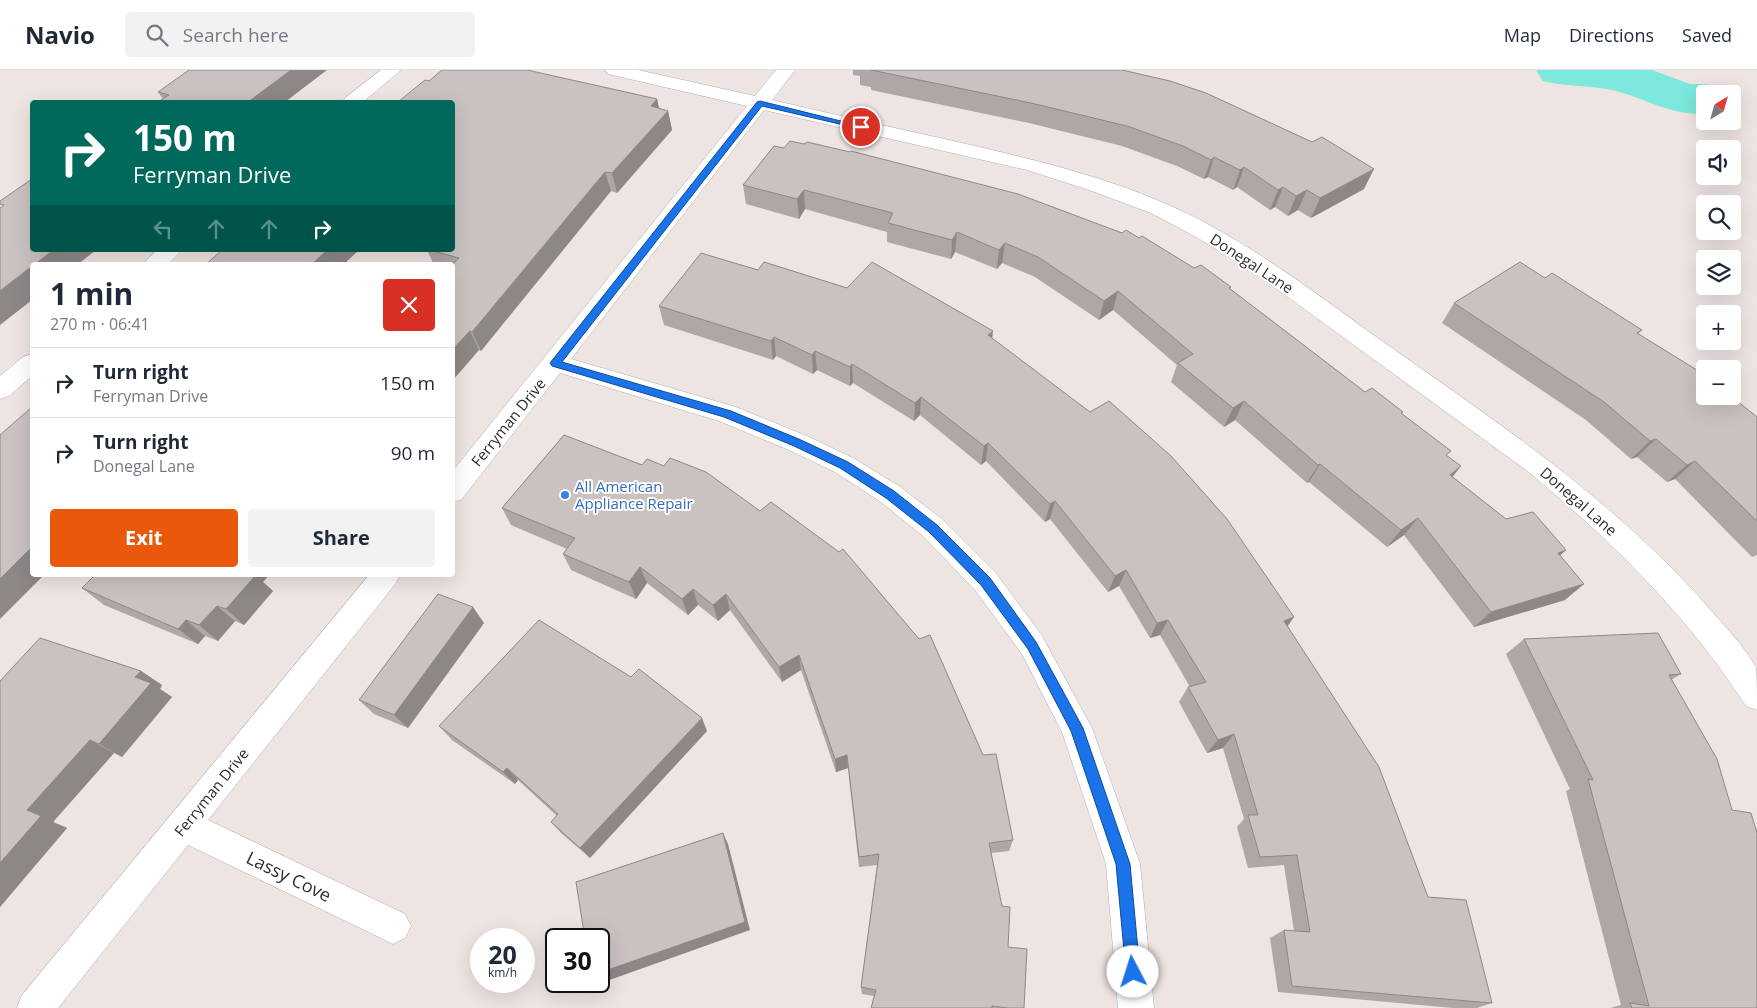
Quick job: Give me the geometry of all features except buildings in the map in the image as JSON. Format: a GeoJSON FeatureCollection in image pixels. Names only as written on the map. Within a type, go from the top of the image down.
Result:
{"type":"FeatureCollection","features":[{"type":"Feature","properties":{"kind":"street"},"geometry":{"type":"LineString","coordinates":[[354,100],[392,70]]}},
{"type":"Feature","properties":{"kind":"street","name":"Donegal Lane"},"geometry":{"type":"LineString","coordinates":[[614,70],[1032,165],[1099,186],[1158,208],[1206,233],[1263,268],[1539,466],[1581,500],[1654,568],[1715,636],[1757,696]]}},
{"type":"Feature","properties":{"kind":"street","name":"Ferryman Drive"},"geometry":{"type":"LineString","coordinates":[[455,488],[786,70]]}},
{"type":"Feature","properties":{"kind":"street"},"geometry":{"type":"LineString","coordinates":[[157,262],[169,252]]}},
{"type":"Feature","properties":{"kind":"street"},"geometry":{"type":"LineString","coordinates":[[555,363],[727,414],[798,443],[844,465],[890,494],[933,528],[985,581],[1032,645],[1076,728],[1123,864],[1136,1008]]}},
{"type":"Feature","properties":{"kind":"street"},"geometry":{"type":"LineString","coordinates":[[0,390],[30,365]]}},
{"type":"Feature","properties":{"kind":"street","name":"Ferryman Drive"},"geometry":{"type":"LineString","coordinates":[[35,1008],[384,577]]}},
{"type":"Feature","properties":{"kind":"street","name":"Lassy Cove"},"geometry":{"type":"LineString","coordinates":[[184,826],[393,926]]}},
{"type":"Feature","properties":{"kind":"waterway"},"geometry":{"type":"LineString","coordinates":[[1561,70],[1624,77],[1684,99],[1696,99]]}},
{"type":"Feature","properties":{"kind":"place","name":"All American Appliance Repair"},"geometry":{"type":"Point","coordinates":[565,495]}},
{"type":"Feature","properties":{"kind":"route"},"geometry":{"type":"LineString","coordinates":[[861,127],[760,104],[555,363],[727,414],[798,443],[844,465],[890,494],[933,528],[985,581],[1032,645],[1076,728],[1123,864],[1133,972]]}}]}
